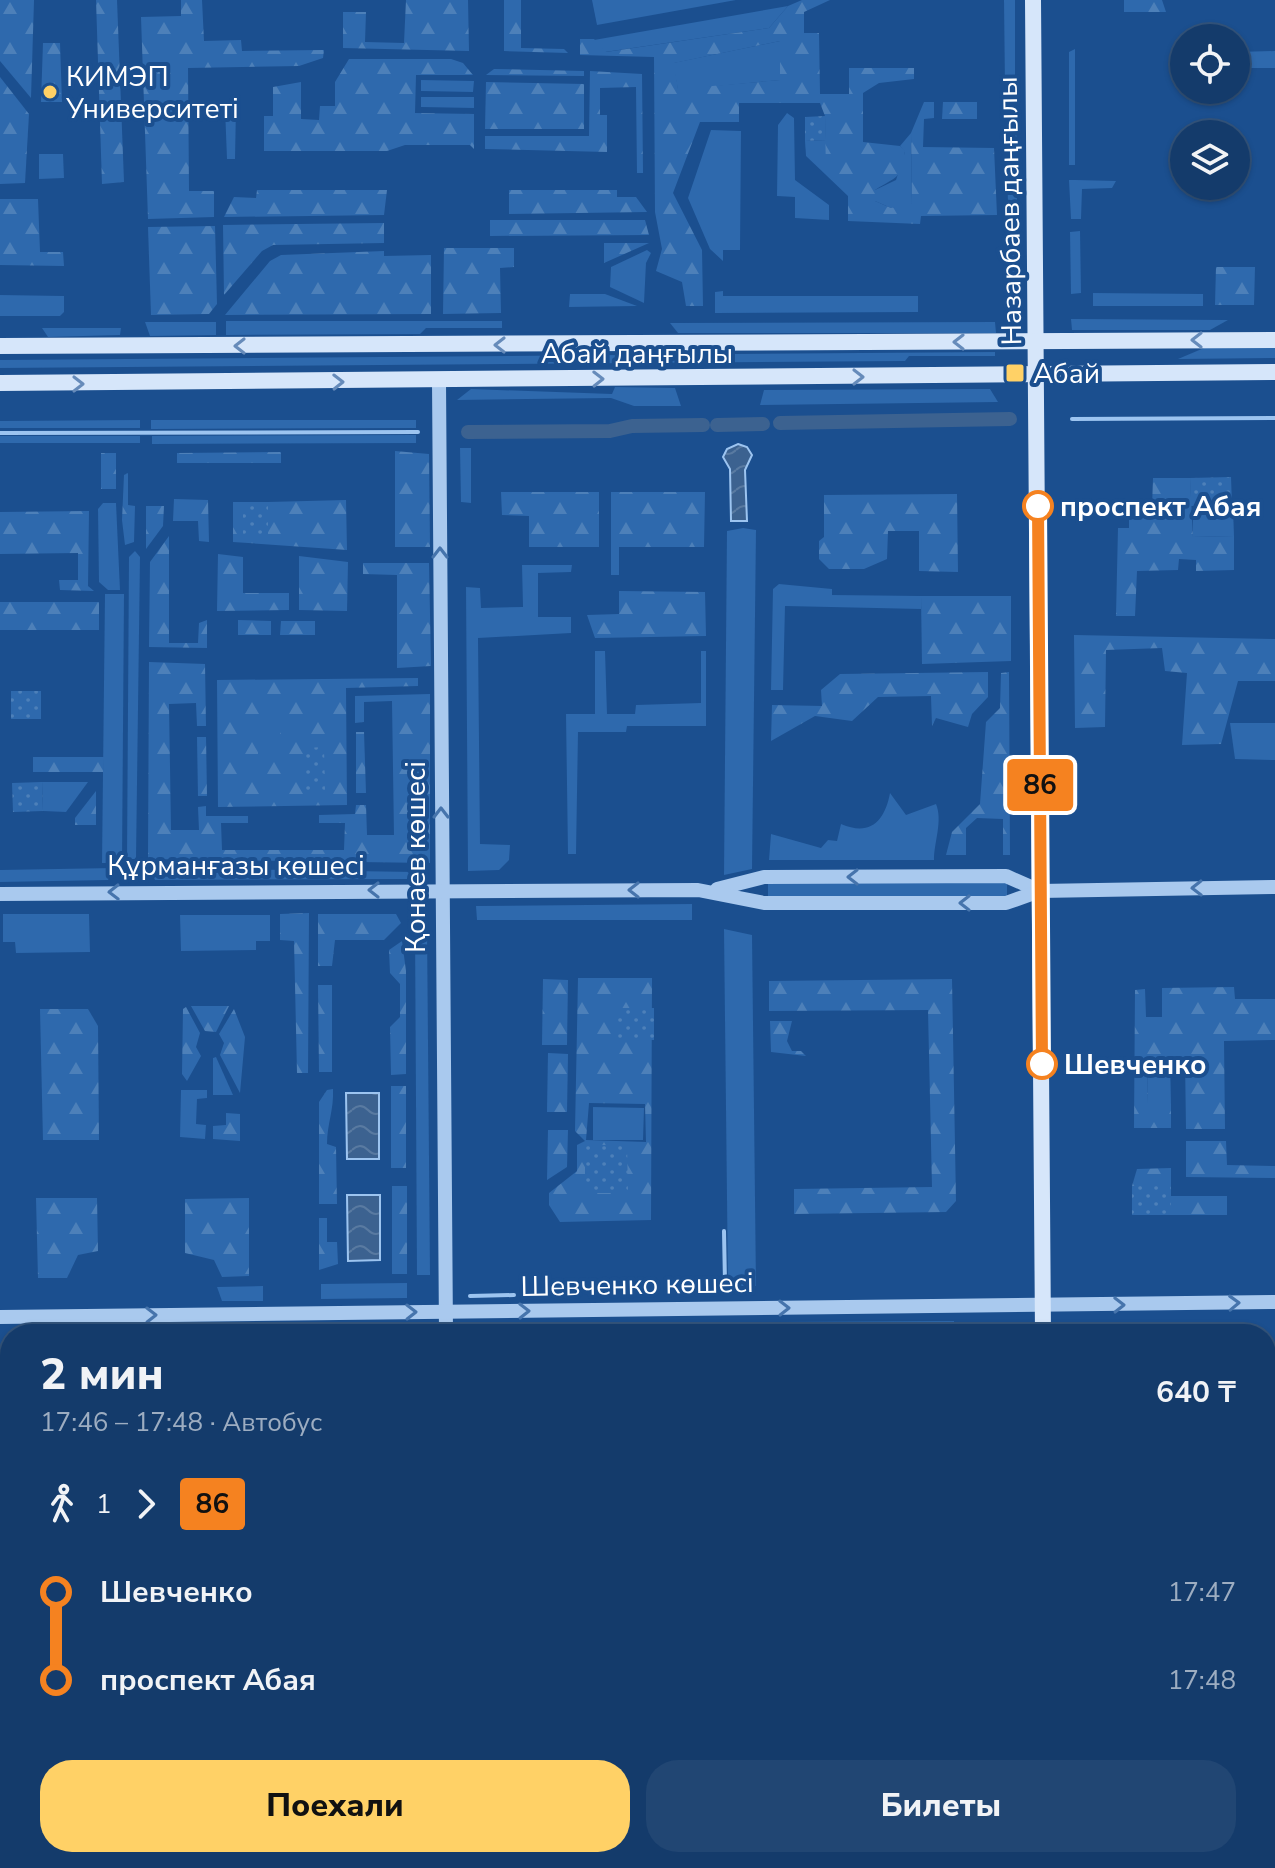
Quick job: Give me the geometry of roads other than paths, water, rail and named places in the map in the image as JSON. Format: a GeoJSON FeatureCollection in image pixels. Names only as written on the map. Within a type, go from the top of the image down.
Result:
{"type":"FeatureCollection","features":[{"type":"Feature","properties":{"kind":"main road","name":"Назарбаев даңғылы"},"geometry":{"type":"LineString","coordinates":[[1033,0],[1043,1324]]}},
{"type":"Feature","properties":{"kind":"main road","name":"Абай даңғылы"},"geometry":{"type":"LineString","coordinates":[[0,346],[1275,340]]}},
{"type":"Feature","properties":{"kind":"main road","name":"Абай даңғылы"},"geometry":{"type":"LineString","coordinates":[[0,383],[1275,372]]}},
{"type":"Feature","properties":{"kind":"street","name":"Қонаев көшесі"},"geometry":{"type":"LineString","coordinates":[[439,381],[446,1324]]}},
{"type":"Feature","properties":{"kind":"street","name":"Құрманғазы көшесі"},"geometry":{"type":"LineString","coordinates":[[712,891],[764,877],[1006,876],[1040,891]]}},
{"type":"Feature","properties":{"kind":"street","name":"Құрманғазы көшесі"},"geometry":{"type":"LineString","coordinates":[[0,894],[712,891],[764,903],[1006,903],[1040,891],[1275,887]]}},
{"type":"Feature","properties":{"kind":"street","name":"Шевченко көшесі"},"geometry":{"type":"LineString","coordinates":[[0,1317],[1275,1302]]}},
{"type":"Feature","properties":{"kind":"water"},"geometry":{"type":"Polygon","coordinates":[[[738,444],[747,447],[752,455],[745,470],[747,521],[731,521],[730,469],[723,457],[727,449],[738,444]]]}},
{"type":"Feature","properties":{"kind":"water"},"geometry":{"type":"Polygon","coordinates":[[[346,1093],[379,1093],[379,1159],[347,1159],[346,1093]]]}},
{"type":"Feature","properties":{"kind":"water"},"geometry":{"type":"Polygon","coordinates":[[[347,1195],[380,1195],[380,1260],[348,1261],[347,1195]]]}},
{"type":"Feature","properties":{"kind":"waterway"},"geometry":{"type":"LineString","coordinates":[[1072,419],[1275,418]]}},
{"type":"Feature","properties":{"kind":"waterway"},"geometry":{"type":"LineString","coordinates":[[780,423],[1010,419]]}},
{"type":"Feature","properties":{"kind":"waterway"},"geometry":{"type":"LineString","coordinates":[[717,425],[763,424]]}},
{"type":"Feature","properties":{"kind":"waterway"},"geometry":{"type":"LineString","coordinates":[[468,432],[610,431],[632,426],[703,425]]}},
{"type":"Feature","properties":{"kind":"waterway"},"geometry":{"type":"LineString","coordinates":[[0,433],[418,432]]}},
{"type":"Feature","properties":{"kind":"waterway"},"geometry":{"type":"LineString","coordinates":[[724,1231],[725,1283]]}},
{"type":"Feature","properties":{"kind":"waterway"},"geometry":{"type":"LineString","coordinates":[[470,1296],[514,1295]]}},
{"type":"Feature","properties":{"kind":"place","name":"КИМЭП Университеті"},"geometry":{"type":"Point","coordinates":[50,92]}},
{"type":"Feature","properties":{"kind":"place","name":"Абай"},"geometry":{"type":"Point","coordinates":[1015,373]}},
{"type":"Feature","properties":{"kind":"place","name":"проспект Абая"},"geometry":{"type":"Point","coordinates":[1038,506]}},
{"type":"Feature","properties":{"kind":"place","name":"Шевченко"},"geometry":{"type":"Point","coordinates":[1042,1064]}}]}
